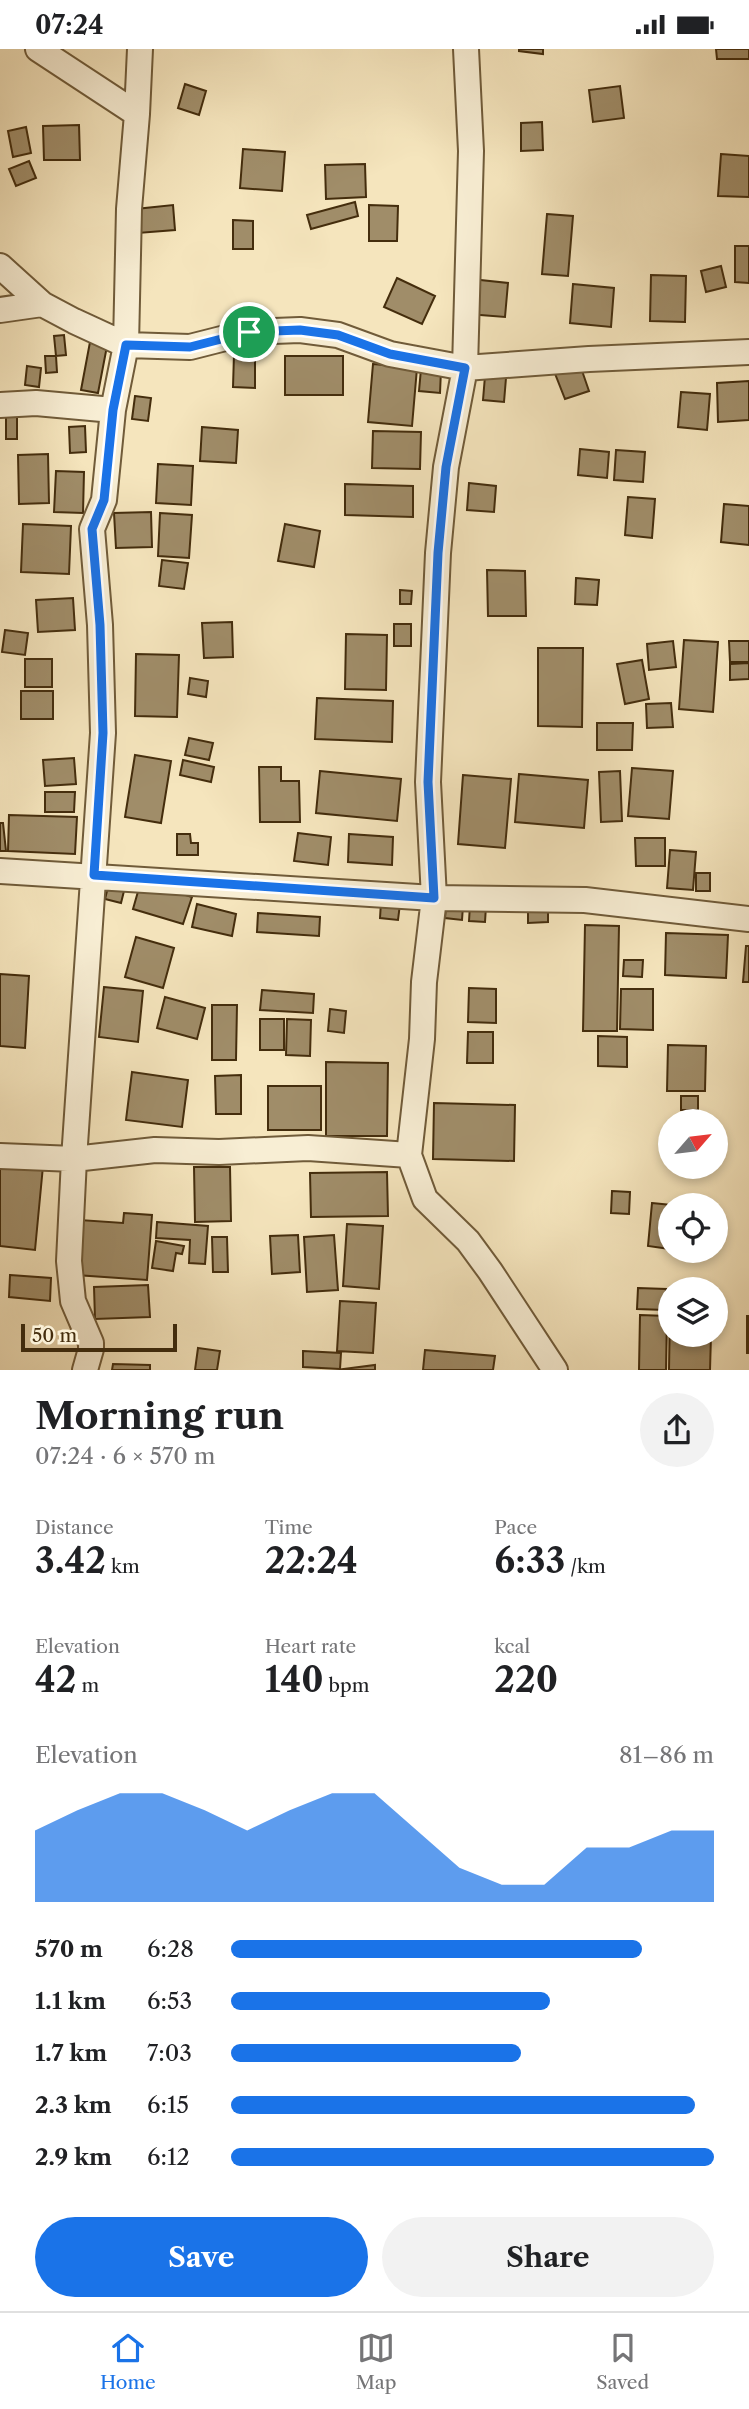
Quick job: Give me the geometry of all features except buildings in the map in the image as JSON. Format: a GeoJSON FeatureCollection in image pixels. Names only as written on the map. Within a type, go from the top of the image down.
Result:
{"type":"FeatureCollection","features":[{"type":"Feature","properties":{"kind":"street"},"geometry":{"type":"LineString","coordinates":[[85,1370],[91,1343],[73,1301],[69,1261],[103,733],[100,625],[92,529],[104,500],[113,410],[126,345],[129,209],[140,49]]}},
{"type":"Feature","properties":{"kind":"street"},"geometry":{"type":"LineString","coordinates":[[466,49],[471,151],[465,368],[446,467],[438,553],[428,782],[434,898],[409,1156],[425,1199],[468,1241],[555,1370]]}},
{"type":"Feature","properties":{"kind":"street"},"geometry":{"type":"LineString","coordinates":[[41,50],[137,114]]}},
{"type":"Feature","properties":{"kind":"street"},"geometry":{"type":"LineString","coordinates":[[0,266],[43,304],[126,345],[190,347],[249,332],[300,330],[338,335],[390,354],[465,368],[749,352]]}},
{"type":"Feature","properties":{"kind":"street"},"geometry":{"type":"LineString","coordinates":[[0,310],[43,304]]}},
{"type":"Feature","properties":{"kind":"street"},"geometry":{"type":"LineString","coordinates":[[0,405],[36,403],[113,410]]}},
{"type":"Feature","properties":{"kind":"street"},"geometry":{"type":"LineString","coordinates":[[0,871],[434,898],[585,900],[748,914]]}},
{"type":"Feature","properties":{"kind":"street"},"geometry":{"type":"LineString","coordinates":[[0,1156],[74,1159],[155,1150],[219,1152],[308,1148],[409,1156]]}},
{"type":"Feature","properties":{"kind":"route"},"geometry":{"type":"LineString","coordinates":[[300,330],[338,335],[390,354],[465,368],[446,467],[438,553],[428,782],[434,898],[94,875],[103,733],[100,625],[92,529],[104,500],[113,410],[126,345],[190,347],[249,332],[300,330]]}}]}
